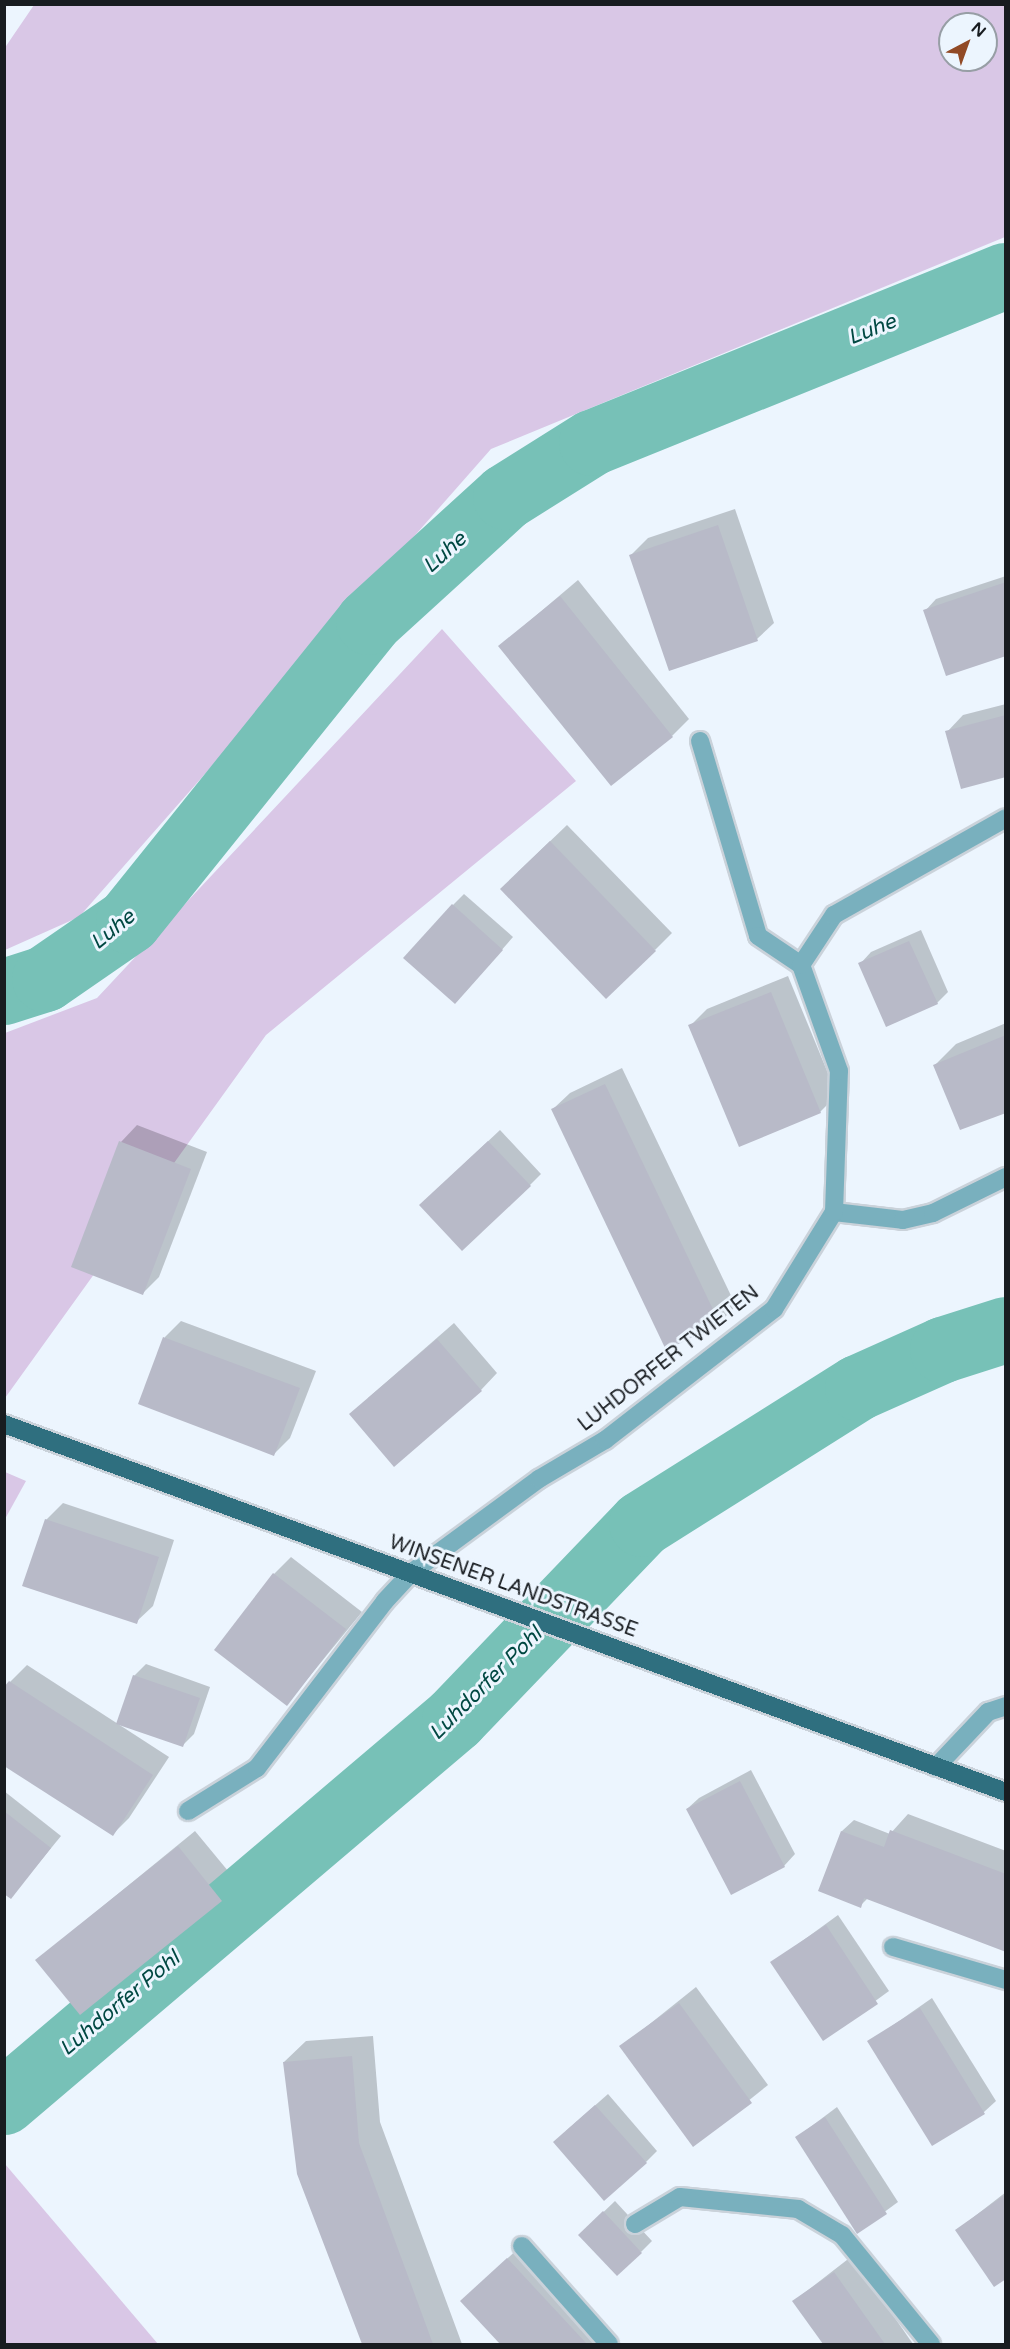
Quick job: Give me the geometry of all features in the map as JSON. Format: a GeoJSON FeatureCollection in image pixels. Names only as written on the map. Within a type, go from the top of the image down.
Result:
{"type":"FeatureCollection","features":[{"type":"Feature","properties":{"kind":"main road","name":"WINSENER LANDSTRASSE"},"geometry":{"type":"LineString","coordinates":[[4,1424],[1005,1792]]}},
{"type":"Feature","properties":{"kind":"street"},"geometry":{"type":"LineString","coordinates":[[699,741],[758,936],[801,965],[834,915],[1005,818]]}},
{"type":"Feature","properties":{"kind":"street","name":"LUHDORFER TWIETEN"},"geometry":{"type":"LineString","coordinates":[[188,1811],[257,1768],[385,1601],[411,1573],[539,1479],[605,1440],[774,1309],[834,1212],[839,1071],[801,965]]}},
{"type":"Feature","properties":{"kind":"street"},"geometry":{"type":"LineString","coordinates":[[834,1212],[903,1220],[933,1213],[1005,1177]]}},
{"type":"Feature","properties":{"kind":"street"},"geometry":{"type":"LineString","coordinates":[[936,1767],[988,1712],[1005,1707]]}},
{"type":"Feature","properties":{"kind":"street"},"geometry":{"type":"LineString","coordinates":[[893,1947],[1005,1980]]}},
{"type":"Feature","properties":{"kind":"street"},"geometry":{"type":"LineString","coordinates":[[635,2224],[680,2197],[798,2209],[842,2235],[931,2344]]}},
{"type":"Feature","properties":{"kind":"street"},"geometry":{"type":"LineString","coordinates":[[522,2246],[609,2344]]}},
{"type":"Feature","properties":{"kind":"shaded area"},"geometry":{"type":"Polygon","coordinates":[[[34,5],[1005,5],[1005,237],[491,449],[79,917],[5,950],[4,49],[34,5]]]}},
{"type":"Feature","properties":{"kind":"shaded area"},"geometry":{"type":"Polygon","coordinates":[[[442,629],[576,781],[266,1035],[5,1398],[5,1033],[97,998],[442,629]]]}},
{"type":"Feature","properties":{"kind":"shaded area"},"geometry":{"type":"Polygon","coordinates":[[[5,1472],[26,1481],[5,1519],[5,1472]]]}},
{"type":"Feature","properties":{"kind":"shaded area"},"geometry":{"type":"Polygon","coordinates":[[[5,2164],[158,2344],[5,2344],[5,2164]]]}},
{"type":"Feature","properties":{"kind":"building"},"geometry":{"type":"Polygon","coordinates":[[[718,525],[758,641],[669,671],[629,555],[718,525]]]}},
{"type":"Feature","properties":{"kind":"building"},"geometry":{"type":"Polygon","coordinates":[[[1006,582],[1006,656],[946,676],[923,610],[1006,582]]]}},
{"type":"Feature","properties":{"kind":"building"},"geometry":{"type":"Polygon","coordinates":[[[560,596],[673,737],[611,786],[498,646],[560,596]]]}},
{"type":"Feature","properties":{"kind":"building"},"geometry":{"type":"Polygon","coordinates":[[[1006,715],[1006,777],[961,789],[945,731],[1006,715]]]}},
{"type":"Feature","properties":{"kind":"building"},"geometry":{"type":"Polygon","coordinates":[[[550,841],[656,951],[606,999],[500,889],[550,841]]]}},
{"type":"Feature","properties":{"kind":"building"},"geometry":{"type":"Polygon","coordinates":[[[452,904],[503,950],[455,1004],[403,958],[452,904]]]}},
{"type":"Feature","properties":{"kind":"building"},"geometry":{"type":"Polygon","coordinates":[[[909,941],[938,1004],[886,1027],[858,963],[909,941]]]}},
{"type":"Feature","properties":{"kind":"building"},"geometry":{"type":"Polygon","coordinates":[[[771,992],[821,1113],[739,1147],[688,1025],[771,992]]]}},
{"type":"Feature","properties":{"kind":"building"},"geometry":{"type":"Polygon","coordinates":[[[1006,1035],[1006,1113],[960,1130],[933,1065],[1006,1035]]]}},
{"type":"Feature","properties":{"kind":"building"},"geometry":{"type":"Polygon","coordinates":[[[605,1084],[720,1324],[666,1350],[551,1109],[605,1084]]]}},
{"type":"Feature","properties":{"kind":"building"},"geometry":{"type":"Polygon","coordinates":[[[119,1141],[191,1169],[143,1295],[71,1267],[119,1141]]]}},
{"type":"Feature","properties":{"kind":"building"},"geometry":{"type":"Polygon","coordinates":[[[488,1141],[531,1186],[462,1251],[419,1205],[488,1141]]]}},
{"type":"Feature","properties":{"kind":"building"},"geometry":{"type":"Polygon","coordinates":[[[163,1337],[300,1388],[274,1456],[138,1404],[163,1337]]]}},
{"type":"Feature","properties":{"kind":"building"},"geometry":{"type":"Polygon","coordinates":[[[437,1339],[482,1391],[394,1467],[349,1414],[437,1339]]]}},
{"type":"Feature","properties":{"kind":"building"},"geometry":{"type":"Polygon","coordinates":[[[45,1519],[159,1557],[137,1624],[22,1586],[45,1519]]]}},
{"type":"Feature","properties":{"kind":"building"},"geometry":{"type":"Polygon","coordinates":[[[273,1573],[346,1629],[287,1706],[214,1650],[273,1573]]]}},
{"type":"Feature","properties":{"kind":"building"},"geometry":{"type":"Polygon","coordinates":[[[133,1675],[200,1698],[183,1747],[116,1724],[133,1675]]]}},
{"type":"Feature","properties":{"kind":"building"},"geometry":{"type":"Polygon","coordinates":[[[9,1681],[153,1775],[113,1836],[4,1766],[4,1687],[9,1681]]]}},
{"type":"Feature","properties":{"kind":"building"},"geometry":{"type":"Polygon","coordinates":[[[740,1781],[785,1867],[731,1895],[686,1809],[740,1781]]]}},
{"type":"Feature","properties":{"kind":"building"},"geometry":{"type":"Polygon","coordinates":[[[4,1811],[51,1848],[11,1899],[4,1894],[4,1811]]]}},
{"type":"Feature","properties":{"kind":"building"},"geometry":{"type":"Polygon","coordinates":[[[890,1830],[1006,1874],[1006,1952],[864,1898],[861,1908],[818,1891],[841,1831],[884,1847],[890,1830]]]}},
{"type":"Feature","properties":{"kind":"building"},"geometry":{"type":"Polygon","coordinates":[[[178,1846],[222,1901],[80,2015],[35,1960],[178,1846]]]}},
{"type":"Feature","properties":{"kind":"building"},"geometry":{"type":"Polygon","coordinates":[[[826,1925],[878,2004],[823,2041],[770,1962],[826,1925]]]}},
{"type":"Feature","properties":{"kind":"building"},"geometry":{"type":"Polygon","coordinates":[[[679,2003],[752,2103],[693,2147],[619,2046],[679,2003]]]}},
{"type":"Feature","properties":{"kind":"building"},"geometry":{"type":"Polygon","coordinates":[[[920,2008],[985,2114],[932,2146],[867,2041],[920,2008]]]}},
{"type":"Feature","properties":{"kind":"building"},"geometry":{"type":"Polygon","coordinates":[[[352,2056],[359,2143],[433,2344],[362,2344],[297,2174],[283,2062],[352,2056]]]}},
{"type":"Feature","properties":{"kind":"building"},"geometry":{"type":"Polygon","coordinates":[[[595,2105],[647,2163],[604,2201],[553,2142],[595,2105]]]}},
{"type":"Feature","properties":{"kind":"building"},"geometry":{"type":"Polygon","coordinates":[[[825,2117],[887,2214],[857,2234],[795,2137],[825,2117]]]}},
{"type":"Feature","properties":{"kind":"building"},"geometry":{"type":"Polygon","coordinates":[[[1006,2194],[1006,2279],[994,2287],[955,2230],[1006,2194]]]}},
{"type":"Feature","properties":{"kind":"building"},"geometry":{"type":"Polygon","coordinates":[[[603,2211],[642,2253],[617,2276],[578,2235],[603,2211]]]}},
{"type":"Feature","properties":{"kind":"building"},"geometry":{"type":"Polygon","coordinates":[[[507,2258],[587,2344],[500,2344],[460,2301],[507,2258]]]}},
{"type":"Feature","properties":{"kind":"building"},"geometry":{"type":"Polygon","coordinates":[[[834,2272],[885,2344],[823,2344],[792,2301],[834,2272]]]}},
{"type":"Feature","properties":{"kind":"waterway","name":"Luhe"},"geometry":{"type":"LineString","coordinates":[[4,992],[45,979],[129,921],[369,622],[506,497],[592,443],[1006,276]]}},
{"type":"Feature","properties":{"kind":"waterway","name":"Luhdorfer Pohl"},"geometry":{"type":"LineString","coordinates":[[4,2102],[455,1719],[642,1524],[858,1388],[943,1350],[1006,1330]]}}]}
